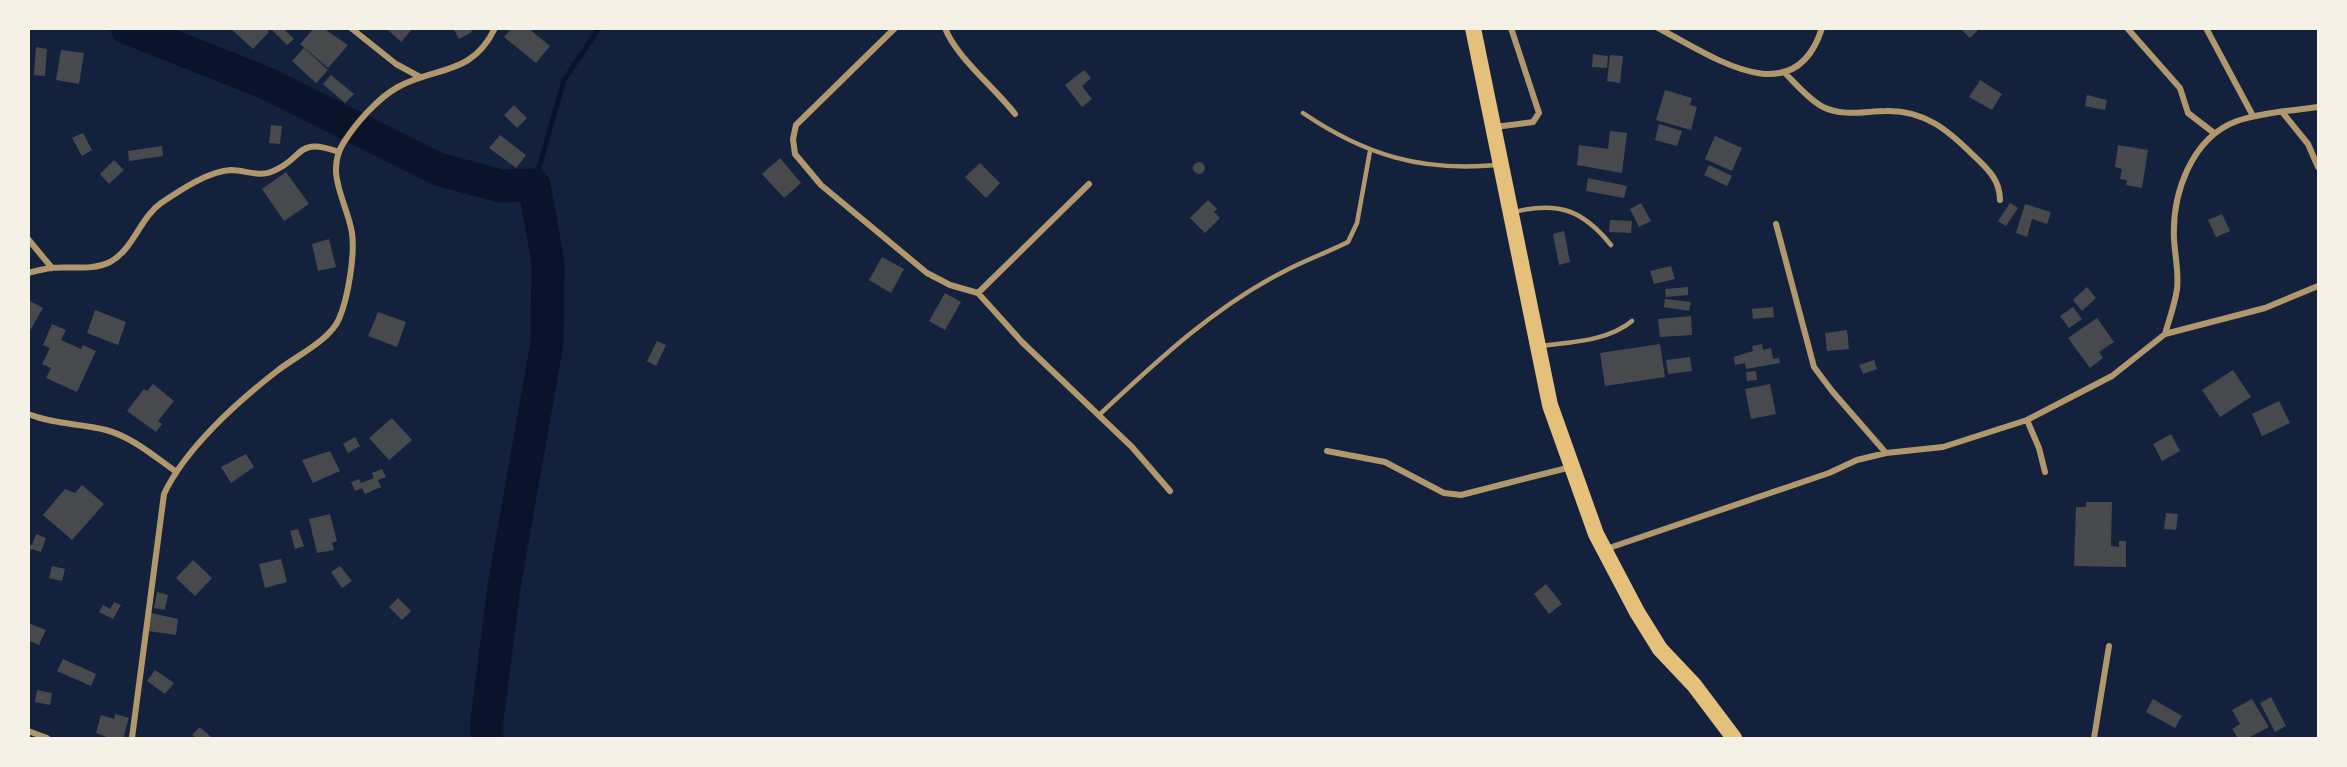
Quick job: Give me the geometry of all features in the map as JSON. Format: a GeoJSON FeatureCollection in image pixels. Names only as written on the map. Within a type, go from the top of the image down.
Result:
{"type":"FeatureCollection","features":[{"type":"Feature","properties":{"kind":"highway"},"geometry":{"type":"LineString","coordinates":[[1473,28],[1550,405],[1596,534],[1660,650],[1694,685],[1734,738]]}},
{"type":"Feature","properties":{"kind":"street"},"geometry":{"type":"LineString","coordinates":[[351,28],[396,64],[420,77]]}},
{"type":"Feature","properties":{"kind":"street"},"geometry":{"type":"LineString","coordinates":[[132,738],[164,494],[175,471],[228,415],[276,372],[329,332],[338,321],[346,301],[352,236],[346,207],[336,184],[335,164],[343,142],[378,103],[397,88],[420,77],[451,70],[473,59],[489,41],[495,28]]}},
{"type":"Feature","properties":{"kind":"street"},"geometry":{"type":"LineString","coordinates":[[895,28],[796,125],[793,139],[795,154],[821,185],[927,273],[950,285],[978,293],[1022,342],[1099,415],[1170,491]]}},
{"type":"Feature","properties":{"kind":"street"},"geometry":{"type":"LineString","coordinates":[[945,28],[954,47],[995,89],[1015,114]]}},
{"type":"Feature","properties":{"kind":"street"},"geometry":{"type":"LineString","coordinates":[[1495,127],[1533,122],[1539,113],[1511,28]]}},
{"type":"Feature","properties":{"kind":"street"},"geometry":{"type":"LineString","coordinates":[[1658,28],[1719,62],[1747,72],[1785,73],[1804,62],[1818,40],[1822,28]]}},
{"type":"Feature","properties":{"kind":"street"},"geometry":{"type":"LineString","coordinates":[[2127,28],[2180,88],[2188,113],[2214,133]]}},
{"type":"Feature","properties":{"kind":"street"},"geometry":{"type":"LineString","coordinates":[[2206,28],[2223,65],[2253,116]]}},
{"type":"Feature","properties":{"kind":"street"},"geometry":{"type":"LineString","coordinates":[[1785,73],[1822,107],[1855,113],[1905,112],[1930,119],[1953,135],[1988,169],[2000,188],[2000,200]]}},
{"type":"Feature","properties":{"kind":"street"},"geometry":{"type":"LineString","coordinates":[[2165,334],[2177,289],[2175,207],[2182,180],[2197,153],[2214,133],[2253,116],[2319,107]]}},
{"type":"Feature","properties":{"kind":"street"},"geometry":{"type":"LineString","coordinates":[[2283,112],[2308,144],[2319,166]]}},
{"type":"Feature","properties":{"kind":"street"},"geometry":{"type":"LineString","coordinates":[[28,273],[52,268],[86,267],[109,262],[122,253],[158,205],[207,177],[229,170],[270,173],[303,148],[316,144],[339,152]]}},
{"type":"Feature","properties":{"kind":"street"},"geometry":{"type":"LineString","coordinates":[[978,293],[1089,184]]}},
{"type":"Feature","properties":{"kind":"street"},"geometry":{"type":"LineString","coordinates":[[1776,224],[1814,367],[1886,453]]}},
{"type":"Feature","properties":{"kind":"street"},"geometry":{"type":"LineString","coordinates":[[28,239],[52,268]]}},
{"type":"Feature","properties":{"kind":"street"},"geometry":{"type":"LineString","coordinates":[[1606,550],[1829,473],[1857,460],[1886,453],[1943,447],[2026,420],[2112,376],[2165,334],[2265,308],[2319,286]]}},
{"type":"Feature","properties":{"kind":"street"},"geometry":{"type":"LineString","coordinates":[[28,414],[62,425],[109,431],[136,444],[175,471]]}},
{"type":"Feature","properties":{"kind":"street"},"geometry":{"type":"LineString","coordinates":[[2026,420],[2039,448],[2045,472]]}},
{"type":"Feature","properties":{"kind":"street"},"geometry":{"type":"LineString","coordinates":[[1327,451],[1384,462],[1444,493],[1461,495],[1572,466]]}},
{"type":"Feature","properties":{"kind":"street"},"geometry":{"type":"LineString","coordinates":[[2094,738],[2109,646]]}},
{"type":"Feature","properties":{"kind":"street"},"geometry":{"type":"LineString","coordinates":[[28,731],[47,738]]}},
{"type":"Feature","properties":{"kind":"lane"},"geometry":{"type":"LineString","coordinates":[[1303,113],[1334,134],[1370,151],[1397,159],[1474,167],[1502,164]]}},
{"type":"Feature","properties":{"kind":"lane"},"geometry":{"type":"LineString","coordinates":[[1099,415],[1151,368],[1229,305],[1282,272],[1348,242],[1357,223],[1370,151]]}},
{"type":"Feature","properties":{"kind":"lane"},"geometry":{"type":"LineString","coordinates":[[1512,212],[1544,207],[1578,214],[1598,228],[1611,245]]}},
{"type":"Feature","properties":{"kind":"lane"},"geometry":{"type":"LineString","coordinates":[[1538,346],[1601,337],[1622,330],[1632,321]]}},
{"type":"Feature","properties":{"kind":"building"},"geometry":{"type":"Polygon","coordinates":[[[230,28],[265,28],[269,32],[253,49],[230,28]]]}},
{"type":"Feature","properties":{"kind":"building"},"geometry":{"type":"Polygon","coordinates":[[[270,28],[283,28],[294,39],[287,45],[270,28]]]}},
{"type":"Feature","properties":{"kind":"building"},"geometry":{"type":"Polygon","coordinates":[[[314,28],[323,28],[348,45],[328,68],[300,44],[314,28]]]}},
{"type":"Feature","properties":{"kind":"building"},"geometry":{"type":"Polygon","coordinates":[[[386,28],[413,28],[401,42],[386,28]]]}},
{"type":"Feature","properties":{"kind":"building"},"geometry":{"type":"Polygon","coordinates":[[[453,28],[470,28],[472,32],[459,39],[453,28]]]}},
{"type":"Feature","properties":{"kind":"building"},"geometry":{"type":"Polygon","coordinates":[[[512,28],[528,28],[550,46],[536,63],[504,37],[512,28]]]}},
{"type":"Feature","properties":{"kind":"building"},"geometry":{"type":"Polygon","coordinates":[[[1960,28],[1980,28],[1970,38],[1960,28]]]}},
{"type":"Feature","properties":{"kind":"building"},"geometry":{"type":"Polygon","coordinates":[[[36,47],[47,49],[45,76],[34,75],[36,47]]]}},
{"type":"Feature","properties":{"kind":"building"},"geometry":{"type":"Polygon","coordinates":[[[304,48],[328,70],[316,83],[292,61],[304,48]]]}},
{"type":"Feature","properties":{"kind":"building"},"geometry":{"type":"Polygon","coordinates":[[[61,50],[84,53],[79,84],[56,80],[61,50]]]}},
{"type":"Feature","properties":{"kind":"building"},"geometry":{"type":"Polygon","coordinates":[[[1593,54],[1608,56],[1607,68],[1592,67],[1593,54]]]}},
{"type":"Feature","properties":{"kind":"building"},"geometry":{"type":"Polygon","coordinates":[[[1610,55],[1623,56],[1620,83],[1607,81],[1610,55]]]}},
{"type":"Feature","properties":{"kind":"building"},"geometry":{"type":"Polygon","coordinates":[[[1084,70],[1091,78],[1082,86],[1092,99],[1082,107],[1065,85],[1084,70]]]}},
{"type":"Feature","properties":{"kind":"building"},"geometry":{"type":"Polygon","coordinates":[[[331,75],[354,94],[345,103],[323,84],[331,75]]]}},
{"type":"Feature","properties":{"kind":"building"},"geometry":{"type":"Polygon","coordinates":[[[1980,80],[2002,94],[1992,110],[1969,97],[1980,80]]]}},
{"type":"Feature","properties":{"kind":"building"},"geometry":{"type":"Polygon","coordinates":[[[1665,90],[1692,98],[1690,105],[1697,107],[1691,130],[1656,120],[1665,90]]]}},
{"type":"Feature","properties":{"kind":"building"},"geometry":{"type":"Polygon","coordinates":[[[2087,95],[2107,100],[2105,110],[2085,106],[2087,95]]]}},
{"type":"Feature","properties":{"kind":"building"},"geometry":{"type":"Polygon","coordinates":[[[514,105],[527,118],[517,128],[504,115],[514,105]]]}},
{"type":"Feature","properties":{"kind":"building"},"geometry":{"type":"Polygon","coordinates":[[[1659,124],[1682,131],[1677,146],[1655,140],[1659,124]]]}},
{"type":"Feature","properties":{"kind":"building"},"geometry":{"type":"Polygon","coordinates":[[[271,125],[282,126],[280,144],[269,143],[271,125]]]}},
{"type":"Feature","properties":{"kind":"building"},"geometry":{"type":"Polygon","coordinates":[[[1610,131],[1627,133],[1622,173],[1577,165],[1579,145],[1608,149],[1610,131]]]}},
{"type":"Feature","properties":{"kind":"building"},"geometry":{"type":"Polygon","coordinates":[[[83,133],[92,150],[82,156],[72,138],[83,133]]]}},
{"type":"Feature","properties":{"kind":"building"},"geometry":{"type":"Polygon","coordinates":[[[500,135],[526,155],[516,168],[489,148],[500,135]]]}},
{"type":"Feature","properties":{"kind":"building"},"geometry":{"type":"Polygon","coordinates":[[[1715,136],[1742,148],[1732,171],[1705,159],[1715,136]]]}},
{"type":"Feature","properties":{"kind":"building"},"geometry":{"type":"Polygon","coordinates":[[[2118,145],[2148,150],[2142,188],[2126,185],[2127,180],[2120,179],[2122,169],[2115,167],[2118,145]]]}},
{"type":"Feature","properties":{"kind":"building"},"geometry":{"type":"Polygon","coordinates":[[[162,146],[163,156],[129,161],[128,151],[162,146]]]}},
{"type":"Feature","properties":{"kind":"building"},"geometry":{"type":"Polygon","coordinates":[[[780,158],[801,183],[784,198],[762,174],[780,158]]]}},
{"type":"Feature","properties":{"kind":"building"},"geometry":{"type":"Polygon","coordinates":[[[114,160],[124,170],[109,184],[100,174],[114,160]]]}},
{"type":"Feature","properties":{"kind":"building"},"geometry":{"type":"Polygon","coordinates":[[[1201,162],[1204,163],[1204,173],[1197,174],[1194,173],[1193,166],[1194,163],[1201,162]]]}},
{"type":"Feature","properties":{"kind":"building"},"geometry":{"type":"Polygon","coordinates":[[[980,163],[1000,183],[986,198],[965,177],[980,163]]]}},
{"type":"Feature","properties":{"kind":"building"},"geometry":{"type":"Polygon","coordinates":[[[1709,165],[1732,176],[1727,186],[1704,175],[1709,165]]]}},
{"type":"Feature","properties":{"kind":"building"},"geometry":{"type":"Polygon","coordinates":[[[286,172],[309,204],[284,221],[262,189],[286,172]]]}},
{"type":"Feature","properties":{"kind":"building"},"geometry":{"type":"Polygon","coordinates":[[[1588,178],[1627,186],[1624,198],[1586,191],[1588,178]]]}},
{"type":"Feature","properties":{"kind":"building"},"geometry":{"type":"Polygon","coordinates":[[[1208,200],[1217,209],[1214,212],[1220,218],[1205,233],[1190,218],[1208,200]]]}},
{"type":"Feature","properties":{"kind":"building"},"geometry":{"type":"Polygon","coordinates":[[[1641,203],[1651,221],[1639,227],[1630,209],[1641,203]]]}},
{"type":"Feature","properties":{"kind":"building"},"geometry":{"type":"Polygon","coordinates":[[[2010,203],[2018,208],[2006,226],[1998,221],[2010,203]]]}},
{"type":"Feature","properties":{"kind":"building"},"geometry":{"type":"Polygon","coordinates":[[[2025,204],[2051,212],[2047,224],[2032,219],[2027,237],[2016,233],[2025,204]]]}},
{"type":"Feature","properties":{"kind":"building"},"geometry":{"type":"Polygon","coordinates":[[[2222,214],[2230,231],[2216,237],[2208,220],[2222,214]]]}},
{"type":"Feature","properties":{"kind":"building"},"geometry":{"type":"Polygon","coordinates":[[[1610,220],[1632,221],[1631,233],[1609,232],[1610,220]]]}},
{"type":"Feature","properties":{"kind":"building"},"geometry":{"type":"Polygon","coordinates":[[[1564,231],[1570,262],[1559,265],[1553,234],[1564,231]]]}},
{"type":"Feature","properties":{"kind":"building"},"geometry":{"type":"Polygon","coordinates":[[[329,239],[336,267],[318,271],[312,244],[329,239]]]}},
{"type":"Feature","properties":{"kind":"building"},"geometry":{"type":"Polygon","coordinates":[[[882,257],[904,269],[891,293],[869,280],[882,257]]]}},
{"type":"Feature","properties":{"kind":"building"},"geometry":{"type":"Polygon","coordinates":[[[1671,266],[1675,279],[1654,284],[1650,271],[1671,266]]]}},
{"type":"Feature","properties":{"kind":"building"},"geometry":{"type":"Polygon","coordinates":[[[1688,287],[1688,295],[1666,297],[1665,289],[1688,287]]]}},
{"type":"Feature","properties":{"kind":"building"},"geometry":{"type":"Polygon","coordinates":[[[2087,287],[2096,298],[2082,311],[2073,300],[2087,287]]]}},
{"type":"Feature","properties":{"kind":"building"},"geometry":{"type":"Polygon","coordinates":[[[945,293],[961,302],[945,330],[929,321],[945,293]]]}},
{"type":"Feature","properties":{"kind":"building"},"geometry":{"type":"Polygon","coordinates":[[[1665,299],[1691,302],[1689,311],[1664,307],[1665,299]]]}},
{"type":"Feature","properties":{"kind":"building"},"geometry":{"type":"Polygon","coordinates":[[[28,300],[43,308],[28,334],[28,300]]]}},
{"type":"Feature","properties":{"kind":"building"},"geometry":{"type":"Polygon","coordinates":[[[1773,307],[1774,317],[1753,319],[1752,309],[1773,307]]]}},
{"type":"Feature","properties":{"kind":"building"},"geometry":{"type":"Polygon","coordinates":[[[2073,307],[2082,319],[2069,328],[2060,316],[2073,307]]]}},
{"type":"Feature","properties":{"kind":"building"},"geometry":{"type":"Polygon","coordinates":[[[95,310],[126,322],[118,345],[87,333],[95,310]]]}},
{"type":"Feature","properties":{"kind":"building"},"geometry":{"type":"Polygon","coordinates":[[[378,312],[406,322],[397,347],[368,336],[378,312]]]}},
{"type":"Feature","properties":{"kind":"building"},"geometry":{"type":"Polygon","coordinates":[[[1691,316],[1692,335],[1660,337],[1658,319],[1691,316]]]}},
{"type":"Feature","properties":{"kind":"building"},"geometry":{"type":"Polygon","coordinates":[[[2097,318],[2114,342],[2099,352],[2103,358],[2090,368],[2068,338],[2097,318]]]}},
{"type":"Feature","properties":{"kind":"building"},"geometry":{"type":"Polygon","coordinates":[[[52,324],[66,330],[61,340],[81,349],[83,345],[96,351],[77,392],[46,378],[51,368],[42,364],[50,348],[43,345],[52,324]]]}},
{"type":"Feature","properties":{"kind":"building"},"geometry":{"type":"Polygon","coordinates":[[[1847,330],[1849,349],[1827,351],[1825,333],[1847,330]]]}},
{"type":"Feature","properties":{"kind":"building"},"geometry":{"type":"Polygon","coordinates":[[[657,341],[666,345],[656,366],[647,361],[657,341]]]}},
{"type":"Feature","properties":{"kind":"building"},"geometry":{"type":"Polygon","coordinates":[[[1660,344],[1665,377],[1605,386],[1600,353],[1660,344]]]}},
{"type":"Feature","properties":{"kind":"building"},"geometry":{"type":"Polygon","coordinates":[[[1762,344],[1763,350],[1771,348],[1773,359],[1779,358],[1780,363],[1746,369],[1745,363],[1735,365],[1734,357],[1753,351],[1752,346],[1762,344]]]}},
{"type":"Feature","properties":{"kind":"building"},"geometry":{"type":"Polygon","coordinates":[[[1690,357],[1692,371],[1668,374],[1666,360],[1690,357]]]}},
{"type":"Feature","properties":{"kind":"building"},"geometry":{"type":"Polygon","coordinates":[[[1874,360],[1877,369],[1863,374],[1859,365],[1874,360]]]}},
{"type":"Feature","properties":{"kind":"building"},"geometry":{"type":"Polygon","coordinates":[[[2233,370],[2251,397],[2220,417],[2202,390],[2233,370]]]}},
{"type":"Feature","properties":{"kind":"building"},"geometry":{"type":"Polygon","coordinates":[[[1756,371],[1757,380],[1747,381],[1746,372],[1756,371]]]}},
{"type":"Feature","properties":{"kind":"building"},"geometry":{"type":"Polygon","coordinates":[[[153,384],[174,401],[158,421],[162,424],[156,432],[127,411],[144,389],[147,391],[153,384]]]}},
{"type":"Feature","properties":{"kind":"building"},"geometry":{"type":"Polygon","coordinates":[[[1770,384],[1776,414],[1751,419],[1745,389],[1770,384]]]}},
{"type":"Feature","properties":{"kind":"building"},"geometry":{"type":"Polygon","coordinates":[[[2279,401],[2290,423],[2262,436],[2252,414],[2279,401]]]}},
{"type":"Feature","properties":{"kind":"building"},"geometry":{"type":"Polygon","coordinates":[[[392,418],[412,440],[389,460],[369,438],[392,418]]]}},
{"type":"Feature","properties":{"kind":"building"},"geometry":{"type":"Polygon","coordinates":[[[2171,434],[2180,451],[2162,461],[2153,444],[2171,434]]]}},
{"type":"Feature","properties":{"kind":"building"},"geometry":{"type":"Polygon","coordinates":[[[355,437],[360,446],[348,453],[343,444],[355,437]]]}},
{"type":"Feature","properties":{"kind":"building"},"geometry":{"type":"Polygon","coordinates":[[[330,451],[340,471],[313,483],[302,460],[330,451]]]}},
{"type":"Feature","properties":{"kind":"building"},"geometry":{"type":"Polygon","coordinates":[[[246,454],[254,467],[231,483],[221,467],[246,454]]]}},
{"type":"Feature","properties":{"kind":"building"},"geometry":{"type":"Polygon","coordinates":[[[382,469],[386,477],[378,480],[381,487],[365,494],[362,488],[355,491],[351,482],[359,479],[361,483],[374,478],[372,473],[382,469]]]}},
{"type":"Feature","properties":{"kind":"building"},"geometry":{"type":"Polygon","coordinates":[[[82,485],[104,504],[72,540],[43,515],[65,489],[75,493],[82,485]]]}},
{"type":"Feature","properties":{"kind":"building"},"geometry":{"type":"Polygon","coordinates":[[[2086,502],[2112,502],[2111,546],[2119,547],[2119,541],[2126,541],[2126,567],[2074,566],[2076,507],[2086,507],[2086,502]]]}},
{"type":"Feature","properties":{"kind":"building"},"geometry":{"type":"Polygon","coordinates":[[[2166,513],[2178,514],[2176,530],[2164,529],[2166,513]]]}},
{"type":"Feature","properties":{"kind":"building"},"geometry":{"type":"Polygon","coordinates":[[[330,514],[337,541],[332,543],[334,550],[317,553],[309,519],[330,514]]]}},
{"type":"Feature","properties":{"kind":"building"},"geometry":{"type":"Polygon","coordinates":[[[298,529],[304,546],[295,549],[290,531],[298,529]]]}},
{"type":"Feature","properties":{"kind":"building"},"geometry":{"type":"Polygon","coordinates":[[[36,534],[46,538],[41,552],[31,549],[28,556],[28,544],[32,545],[36,534]]]}},
{"type":"Feature","properties":{"kind":"building"},"geometry":{"type":"Polygon","coordinates":[[[281,559],[287,582],[265,588],[259,564],[281,559]]]}},
{"type":"Feature","properties":{"kind":"building"},"geometry":{"type":"Polygon","coordinates":[[[193,560],[212,578],[195,596],[176,578],[193,560]]]}},
{"type":"Feature","properties":{"kind":"building"},"geometry":{"type":"Polygon","coordinates":[[[52,566],[65,569],[62,581],[49,578],[52,566]]]}},
{"type":"Feature","properties":{"kind":"building"},"geometry":{"type":"Polygon","coordinates":[[[340,566],[352,581],[342,588],[331,572],[340,566]]]}},
{"type":"Feature","properties":{"kind":"building"},"geometry":{"type":"Polygon","coordinates":[[[1546,584],[1562,604],[1549,614],[1534,594],[1546,584]]]}},
{"type":"Feature","properties":{"kind":"building"},"geometry":{"type":"Polygon","coordinates":[[[157,592],[168,595],[165,610],[154,608],[157,592]]]}},
{"type":"Feature","properties":{"kind":"building"},"geometry":{"type":"Polygon","coordinates":[[[398,598],[411,611],[402,620],[389,607],[398,598]]]}},
{"type":"Feature","properties":{"kind":"building"},"geometry":{"type":"Polygon","coordinates":[[[114,602],[121,605],[113,619],[99,612],[103,605],[110,609],[114,602]]]}},
{"type":"Feature","properties":{"kind":"building"},"geometry":{"type":"Polygon","coordinates":[[[151,613],[178,619],[176,635],[148,631],[151,613]]]}},
{"type":"Feature","properties":{"kind":"building"},"geometry":{"type":"Polygon","coordinates":[[[28,623],[46,630],[39,645],[28,640],[28,623]]]}},
{"type":"Feature","properties":{"kind":"building"},"geometry":{"type":"Polygon","coordinates":[[[63,659],[96,674],[91,686],[57,671],[63,659]]]}},
{"type":"Feature","properties":{"kind":"building"},"geometry":{"type":"Polygon","coordinates":[[[155,670],[174,683],[165,694],[147,681],[155,670]]]}},
{"type":"Feature","properties":{"kind":"building"},"geometry":{"type":"Polygon","coordinates":[[[37,690],[52,693],[50,705],[35,702],[37,690]]]}},
{"type":"Feature","properties":{"kind":"building"},"geometry":{"type":"Polygon","coordinates":[[[2271,697],[2286,726],[2275,732],[2260,703],[2271,697]]]}},
{"type":"Feature","properties":{"kind":"building"},"geometry":{"type":"Polygon","coordinates":[[[2153,699],[2182,716],[2175,728],[2146,712],[2153,699]]]}},
{"type":"Feature","properties":{"kind":"building"},"geometry":{"type":"Polygon","coordinates":[[[2252,699],[2269,727],[2248,738],[2238,738],[2232,729],[2240,724],[2232,710],[2252,699]]]}},
{"type":"Feature","properties":{"kind":"building"},"geometry":{"type":"Polygon","coordinates":[[[115,714],[129,718],[123,738],[109,738],[96,733],[101,715],[114,719],[115,714]]]}},
{"type":"Feature","properties":{"kind":"building"},"geometry":{"type":"Polygon","coordinates":[[[200,727],[212,738],[196,738],[192,735],[200,727]]]}},
{"type":"Feature","properties":{"kind":"waterway"},"geometry":{"type":"LineString","coordinates":[[127,28],[266,83],[438,169],[500,186],[534,185],[548,262],[547,343],[504,587],[487,720],[487,738]]}},
{"type":"Feature","properties":{"kind":"waterway"},"geometry":{"type":"LineString","coordinates":[[534,185],[564,80],[599,28]]}}]}
